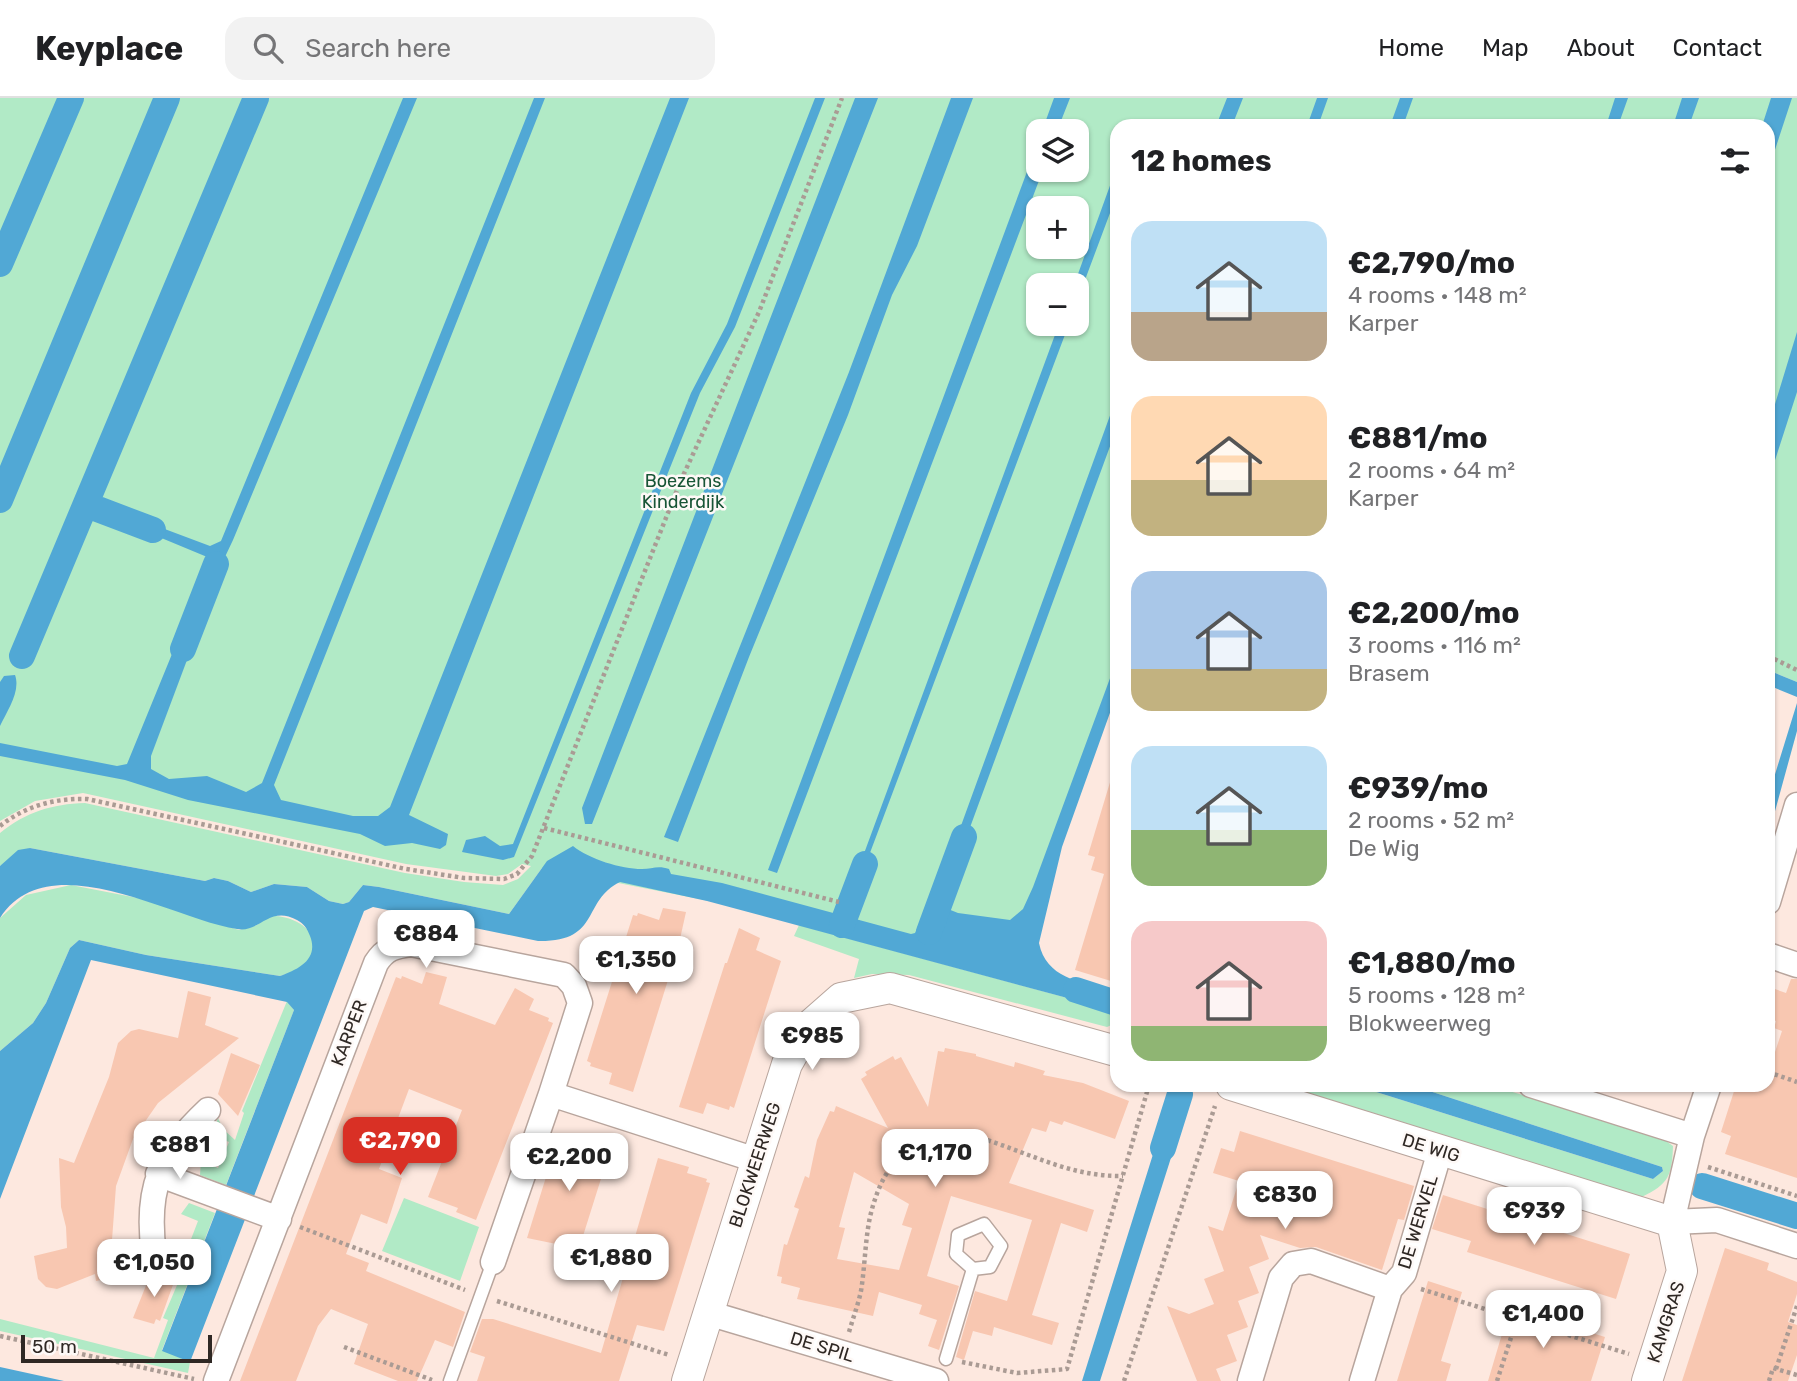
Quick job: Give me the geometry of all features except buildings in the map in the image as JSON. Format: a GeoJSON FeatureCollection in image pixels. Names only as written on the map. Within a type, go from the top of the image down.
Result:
{"type":"FeatureCollection","features":[{"type":"Feature","properties":{"kind":"street"},"geometry":{"type":"LineString","coordinates":[[1775,852],[1797,805]]}},
{"type":"Feature","properties":{"kind":"street","name":"KARPER"},"geometry":{"type":"LineString","coordinates":[[216,1381],[267,1215],[383,952],[396,945],[411,944],[564,975],[575,986],[580,1003],[551,1094]]}},
{"type":"Feature","properties":{"kind":"street"},"geometry":{"type":"LineString","coordinates":[[1775,957],[1797,965]]}},
{"type":"Feature","properties":{"kind":"street","name":"BLOKWEERWEG"},"geometry":{"type":"LineString","coordinates":[[687,1381],[788,1064],[808,1027],[841,998],[890,988],[1110,1049]]}},
{"type":"Feature","properties":{"kind":"street","name":"DE WIG"},"geometry":{"type":"LineString","coordinates":[[1228,1092],[1440,1151],[1672,1222]]}},
{"type":"Feature","properties":{"kind":"street"},"geometry":{"type":"LineString","coordinates":[[1553,1092],[1692,1136]]}},
{"type":"Feature","properties":{"kind":"street"},"geometry":{"type":"LineString","coordinates":[[1707,1092],[1692,1136],[1672,1222],[1717,1220],[1797,1246]]}},
{"type":"Feature","properties":{"kind":"street"},"geometry":{"type":"LineString","coordinates":[[493,1262],[551,1094],[756,1160]]}},
{"type":"Feature","properties":{"kind":"street"},"geometry":{"type":"LineString","coordinates":[[154,1254],[151,1202],[158,1174],[172,1149],[208,1110]]}},
{"type":"Feature","properties":{"kind":"street","name":"DE WERVEL"},"geometry":{"type":"LineString","coordinates":[[1362,1381],[1393,1285],[1404,1273],[1440,1151]]}},
{"type":"Feature","properties":{"kind":"street"},"geometry":{"type":"LineString","coordinates":[[158,1174],[267,1215]]}},
{"type":"Feature","properties":{"kind":"street","name":"KAMGRAS"},"geometry":{"type":"LineString","coordinates":[[1650,1371],[1682,1271],[1672,1222]]}},
{"type":"Feature","properties":{"kind":"street","name":"DE WERVEL"},"geometry":{"type":"LineString","coordinates":[[1250,1381],[1281,1278],[1293,1264],[1311,1262],[1393,1285]]}},
{"type":"Feature","properties":{"kind":"street","name":"DE SPIL"},"geometry":{"type":"LineString","coordinates":[[708,1313],[844,1353],[941,1370]]}},
{"type":"Feature","properties":{"kind":"lane"},"geometry":{"type":"LineString","coordinates":[[450,1381],[493,1262]]}},
{"type":"Feature","properties":{"kind":"lane"},"geometry":{"type":"LineString","coordinates":[[941,1370],[972,1269]]}},
{"type":"Feature","properties":{"kind":"path"},"geometry":{"type":"LineString","coordinates":[[0,826],[20,813],[49,802],[87,799],[406,869],[492,880],[504,879],[525,867],[544,828],[681,480],[759,312],[842,98]]}},
{"type":"Feature","properties":{"kind":"path"},"geometry":{"type":"LineString","coordinates":[[1775,659],[1797,670]]}},
{"type":"Feature","properties":{"kind":"path"},"geometry":{"type":"LineString","coordinates":[[544,828],[839,902]]}},
{"type":"Feature","properties":{"kind":"path"},"geometry":{"type":"LineString","coordinates":[[1775,1074],[1797,1082]]}},
{"type":"Feature","properties":{"kind":"path"},"geometry":{"type":"LineString","coordinates":[[941,1370],[1017,1373],[1067,1369],[1147,1092]]}},
{"type":"Feature","properties":{"kind":"path"},"geometry":{"type":"LineString","coordinates":[[1124,1381],[1224,1092]]}},
{"type":"Feature","properties":{"kind":"path"},"geometry":{"type":"LineString","coordinates":[[844,1353],[860,1291],[870,1216],[882,1183],[900,1156],[920,1138],[947,1132],[988,1140],[1049,1165],[1097,1176],[1123,1176]]}},
{"type":"Feature","properties":{"kind":"path"},"geometry":{"type":"LineString","coordinates":[[1686,1160],[1797,1196]]}},
{"type":"Feature","properties":{"kind":"path"},"geometry":{"type":"LineString","coordinates":[[1393,1285],[1517,1319],[1650,1371]]}},
{"type":"Feature","properties":{"kind":"path"},"geometry":{"type":"LineString","coordinates":[[1769,1381],[1797,1306]]}},
{"type":"Feature","properties":{"kind":"path"},"geometry":{"type":"LineString","coordinates":[[1497,1381],[1517,1319]]}},
{"type":"Feature","properties":{"kind":"path"},"geometry":{"type":"LineString","coordinates":[[0,1336],[205,1381]]}},
{"type":"Feature","properties":{"kind":"path"},"geometry":{"type":"LineString","coordinates":[[344,1347],[436,1381]]}},
{"type":"Feature","properties":{"kind":"path"},"geometry":{"type":"LineString","coordinates":[[1776,1368],[1797,1375]]}},
{"type":"Feature","properties":{"kind":"green space","name":"Boezems Kinderdijk"},"geometry":{"type":"Polygon","coordinates":[[[0,98],[1797,98],[1797,682],[1775,673],[1775,119],[1110,119],[1110,702],[1013,972],[801,919],[542,868],[509,914],[363,885],[349,902],[343,904],[329,901],[307,887],[274,884],[251,892],[228,881],[214,878],[205,881],[30,848],[0,866],[0,833],[40,810],[85,803],[405,873],[464,882],[503,885],[518,879],[531,866],[522,864],[508,874],[496,876],[406,864],[83,793],[35,801],[0,821],[0,98]]]}},
{"type":"Feature","properties":{"kind":"green space"},"geometry":{"type":"Polygon","coordinates":[[[71,885],[143,899],[239,930],[257,925],[268,916],[287,918],[304,926],[310,933],[314,949],[304,965],[280,976],[146,955],[79,940],[70,948],[46,1003],[33,1023],[0,1051],[0,918],[26,895],[71,885]]]}},
{"type":"Feature","properties":{"kind":"green space"},"geometry":{"type":"Polygon","coordinates":[[[799,925],[1101,1007],[1110,1000],[1110,1026],[909,975],[872,974],[854,978],[859,959],[794,936],[799,925]]]}},
{"type":"Feature","properties":{"kind":"green space"},"geometry":{"type":"Polygon","coordinates":[[[287,1001],[294,1010],[226,1185],[200,1175],[201,1161],[218,1168],[229,1142],[212,1135],[218,1118],[223,1129],[235,1140],[244,1113],[242,1111],[287,1001]]]}},
{"type":"Feature","properties":{"kind":"green space"},"geometry":{"type":"Polygon","coordinates":[[[1296,1092],[1376,1092],[1653,1179],[1663,1171],[1662,1167],[1432,1092],[1512,1092],[1659,1136],[1673,1146],[1669,1175],[1661,1186],[1636,1200],[1296,1092]]]}},
{"type":"Feature","properties":{"kind":"green space"},"geometry":{"type":"Polygon","coordinates":[[[404,1198],[479,1227],[460,1281],[382,1251],[404,1198]]]}},
{"type":"Feature","properties":{"kind":"green space"},"geometry":{"type":"Polygon","coordinates":[[[189,1203],[215,1213],[162,1350],[190,1362],[188,1373],[0,1331],[0,1319],[154,1358],[168,1320],[163,1318],[192,1250],[165,1253],[170,1242],[188,1247],[198,1221],[181,1214],[189,1203]]]}},
{"type":"Feature","properties":{"kind":"water"},"geometry":{"type":"Polygon","coordinates":[[[403,98],[417,98],[233,540],[205,599],[197,592],[212,559],[118,520],[122,513],[210,546],[221,541],[403,98]]]}},
{"type":"Feature","properties":{"kind":"water"},"geometry":{"type":"Polygon","coordinates":[[[534,98],[545,98],[274,785],[281,800],[353,816],[378,816],[390,807],[670,98],[689,98],[409,815],[448,834],[446,845],[440,849],[412,843],[385,846],[360,834],[188,800],[125,780],[0,756],[0,743],[117,766],[127,764],[190,610],[198,617],[199,628],[151,756],[151,769],[169,779],[207,776],[246,792],[262,783],[534,98]]]}},
{"type":"Feature","properties":{"kind":"water"},"geometry":{"type":"Polygon","coordinates":[[[815,98],[825,98],[735,327],[700,393],[514,857],[503,860],[462,852],[466,840],[485,836],[500,846],[513,844],[691,393],[727,324],[815,98]]]}},
{"type":"Feature","properties":{"kind":"water"},"geometry":{"type":"Polygon","coordinates":[[[855,98],[878,98],[592,824],[585,824],[582,808],[855,98]]]}},
{"type":"Feature","properties":{"kind":"water"},"geometry":{"type":"Polygon","coordinates":[[[951,98],[973,98],[917,246],[892,295],[848,415],[749,657],[678,842],[664,837],[849,372],[951,98]]]}},
{"type":"Feature","properties":{"kind":"water"},"geometry":{"type":"Polygon","coordinates":[[[1054,98],[1070,98],[1062,119],[1046,119],[1054,98]]]}},
{"type":"Feature","properties":{"kind":"water"},"geometry":{"type":"Polygon","coordinates":[[[1227,98],[1243,98],[1235,119],[1219,119],[1227,98]]]}},
{"type":"Feature","properties":{"kind":"water"},"geometry":{"type":"Polygon","coordinates":[[[1317,98],[1328,98],[1320,119],[1310,119],[1317,98]]]}},
{"type":"Feature","properties":{"kind":"water"},"geometry":{"type":"Polygon","coordinates":[[[1400,98],[1413,98],[1406,119],[1392,119],[1400,98]]]}},
{"type":"Feature","properties":{"kind":"water"},"geometry":{"type":"Polygon","coordinates":[[[1615,98],[1628,98],[1620,119],[1608,119],[1615,98]]]}},
{"type":"Feature","properties":{"kind":"water"},"geometry":{"type":"Polygon","coordinates":[[[1682,98],[1699,98],[1692,119],[1675,119],[1682,98]]]}},
{"type":"Feature","properties":{"kind":"water"},"geometry":{"type":"Polygon","coordinates":[[[1771,98],[1792,98],[1775,150],[1775,119],[1764,119],[1771,98]]]}},
{"type":"Feature","properties":{"kind":"water"},"geometry":{"type":"Polygon","coordinates":[[[1026,174],[1026,182],[1038,182],[1033,196],[1026,196],[1026,215],[777,873],[768,870],[1026,174]]]}},
{"type":"Feature","properties":{"kind":"water"},"geometry":{"type":"Polygon","coordinates":[[[1110,186],[1110,213],[1088,273],[1078,273],[1083,259],[1089,259],[1089,244],[1110,186]]]}},
{"type":"Feature","properties":{"kind":"water"},"geometry":{"type":"Polygon","coordinates":[[[1797,332],[1797,392],[1775,460],[1775,404],[1797,332]]]}},
{"type":"Feature","properties":{"kind":"water"},"geometry":{"type":"Polygon","coordinates":[[[1055,336],[1064,336],[853,898],[848,897],[1055,336]]]}},
{"type":"Feature","properties":{"kind":"water"},"geometry":{"type":"Polygon","coordinates":[[[1110,416],[1110,446],[954,871],[946,867],[1110,416]]]}},
{"type":"Feature","properties":{"kind":"water"},"geometry":{"type":"Polygon","coordinates":[[[1775,673],[1797,682],[1797,697],[1775,688],[1775,673]]]}},
{"type":"Feature","properties":{"kind":"water"},"geometry":{"type":"Polygon","coordinates":[[[15,675],[15,694],[0,726],[0,682],[4,676],[15,675]]]}},
{"type":"Feature","properties":{"kind":"water"},"geometry":{"type":"Polygon","coordinates":[[[1110,678],[1110,713],[1062,847],[1039,943],[1043,955],[1056,971],[1108,990],[1110,1000],[1101,1007],[707,901],[620,882],[600,899],[582,928],[558,940],[538,941],[373,907],[364,911],[190,1362],[162,1351],[294,1010],[287,1002],[91,960],[0,1199],[0,1051],[33,1023],[46,1003],[70,948],[79,940],[146,955],[280,976],[306,962],[312,951],[306,928],[287,916],[272,917],[252,927],[237,929],[113,892],[80,886],[49,886],[22,896],[0,918],[0,866],[18,850],[30,848],[205,881],[214,878],[228,881],[251,892],[274,884],[307,887],[329,901],[343,904],[349,902],[363,885],[509,914],[547,861],[573,846],[596,859],[615,865],[634,869],[665,868],[669,869],[671,874],[722,883],[911,934],[915,933],[924,913],[938,897],[948,909],[958,913],[1010,920],[1023,909],[1110,678]]]}},
{"type":"Feature","properties":{"kind":"water"},"geometry":{"type":"Polygon","coordinates":[[[1797,703],[1797,731],[1775,811],[1775,774],[1797,703]]]}},
{"type":"Feature","properties":{"kind":"water"},"geometry":{"type":"Polygon","coordinates":[[[1376,1092],[1432,1092],[1662,1167],[1663,1171],[1653,1179],[1376,1092]]]}},
{"type":"Feature","properties":{"kind":"water"},"geometry":{"type":"Polygon","coordinates":[[[1171,1113],[1183,1120],[1100,1381],[1082,1381],[1165,1116],[1171,1113]]]}},
{"type":"Feature","properties":{"kind":"water"},"geometry":{"type":"Polygon","coordinates":[[[1715,1185],[1797,1210],[1797,1221],[1713,1194],[1715,1185]]]}},
{"type":"Feature","properties":{"kind":"water"},"geometry":{"type":"Polygon","coordinates":[[[0,1367],[64,1381],[0,1381],[0,1367]]]}},
{"type":"Feature","properties":{"kind":"waterway"},"geometry":{"type":"LineString","coordinates":[[0,264],[71,98]]}},
{"type":"Feature","properties":{"kind":"waterway"},"geometry":{"type":"LineString","coordinates":[[0,500],[167,98]]}},
{"type":"Feature","properties":{"kind":"waterway"},"geometry":{"type":"LineString","coordinates":[[22,656],[256,98]]}},
{"type":"Feature","properties":{"kind":"waterway"},"geometry":{"type":"LineString","coordinates":[[87,505],[153,530]]}},
{"type":"Feature","properties":{"kind":"waterway"},"geometry":{"type":"LineString","coordinates":[[183,649],[216,564]]}},
{"type":"Feature","properties":{"kind":"waterway"},"geometry":{"type":"LineString","coordinates":[[929,932],[964,837]]}},
{"type":"Feature","properties":{"kind":"waterway"},"geometry":{"type":"LineString","coordinates":[[842,925],[865,864]]}},
{"type":"Feature","properties":{"kind":"waterway"},"geometry":{"type":"LineString","coordinates":[[1076,990],[1110,1001]]}},
{"type":"Feature","properties":{"kind":"waterway"},"geometry":{"type":"LineString","coordinates":[[1163,1148],[1180,1094]]}},
{"type":"Feature","properties":{"kind":"waterway"},"geometry":{"type":"LineString","coordinates":[[1702,1186],[1797,1216]]}}]}
